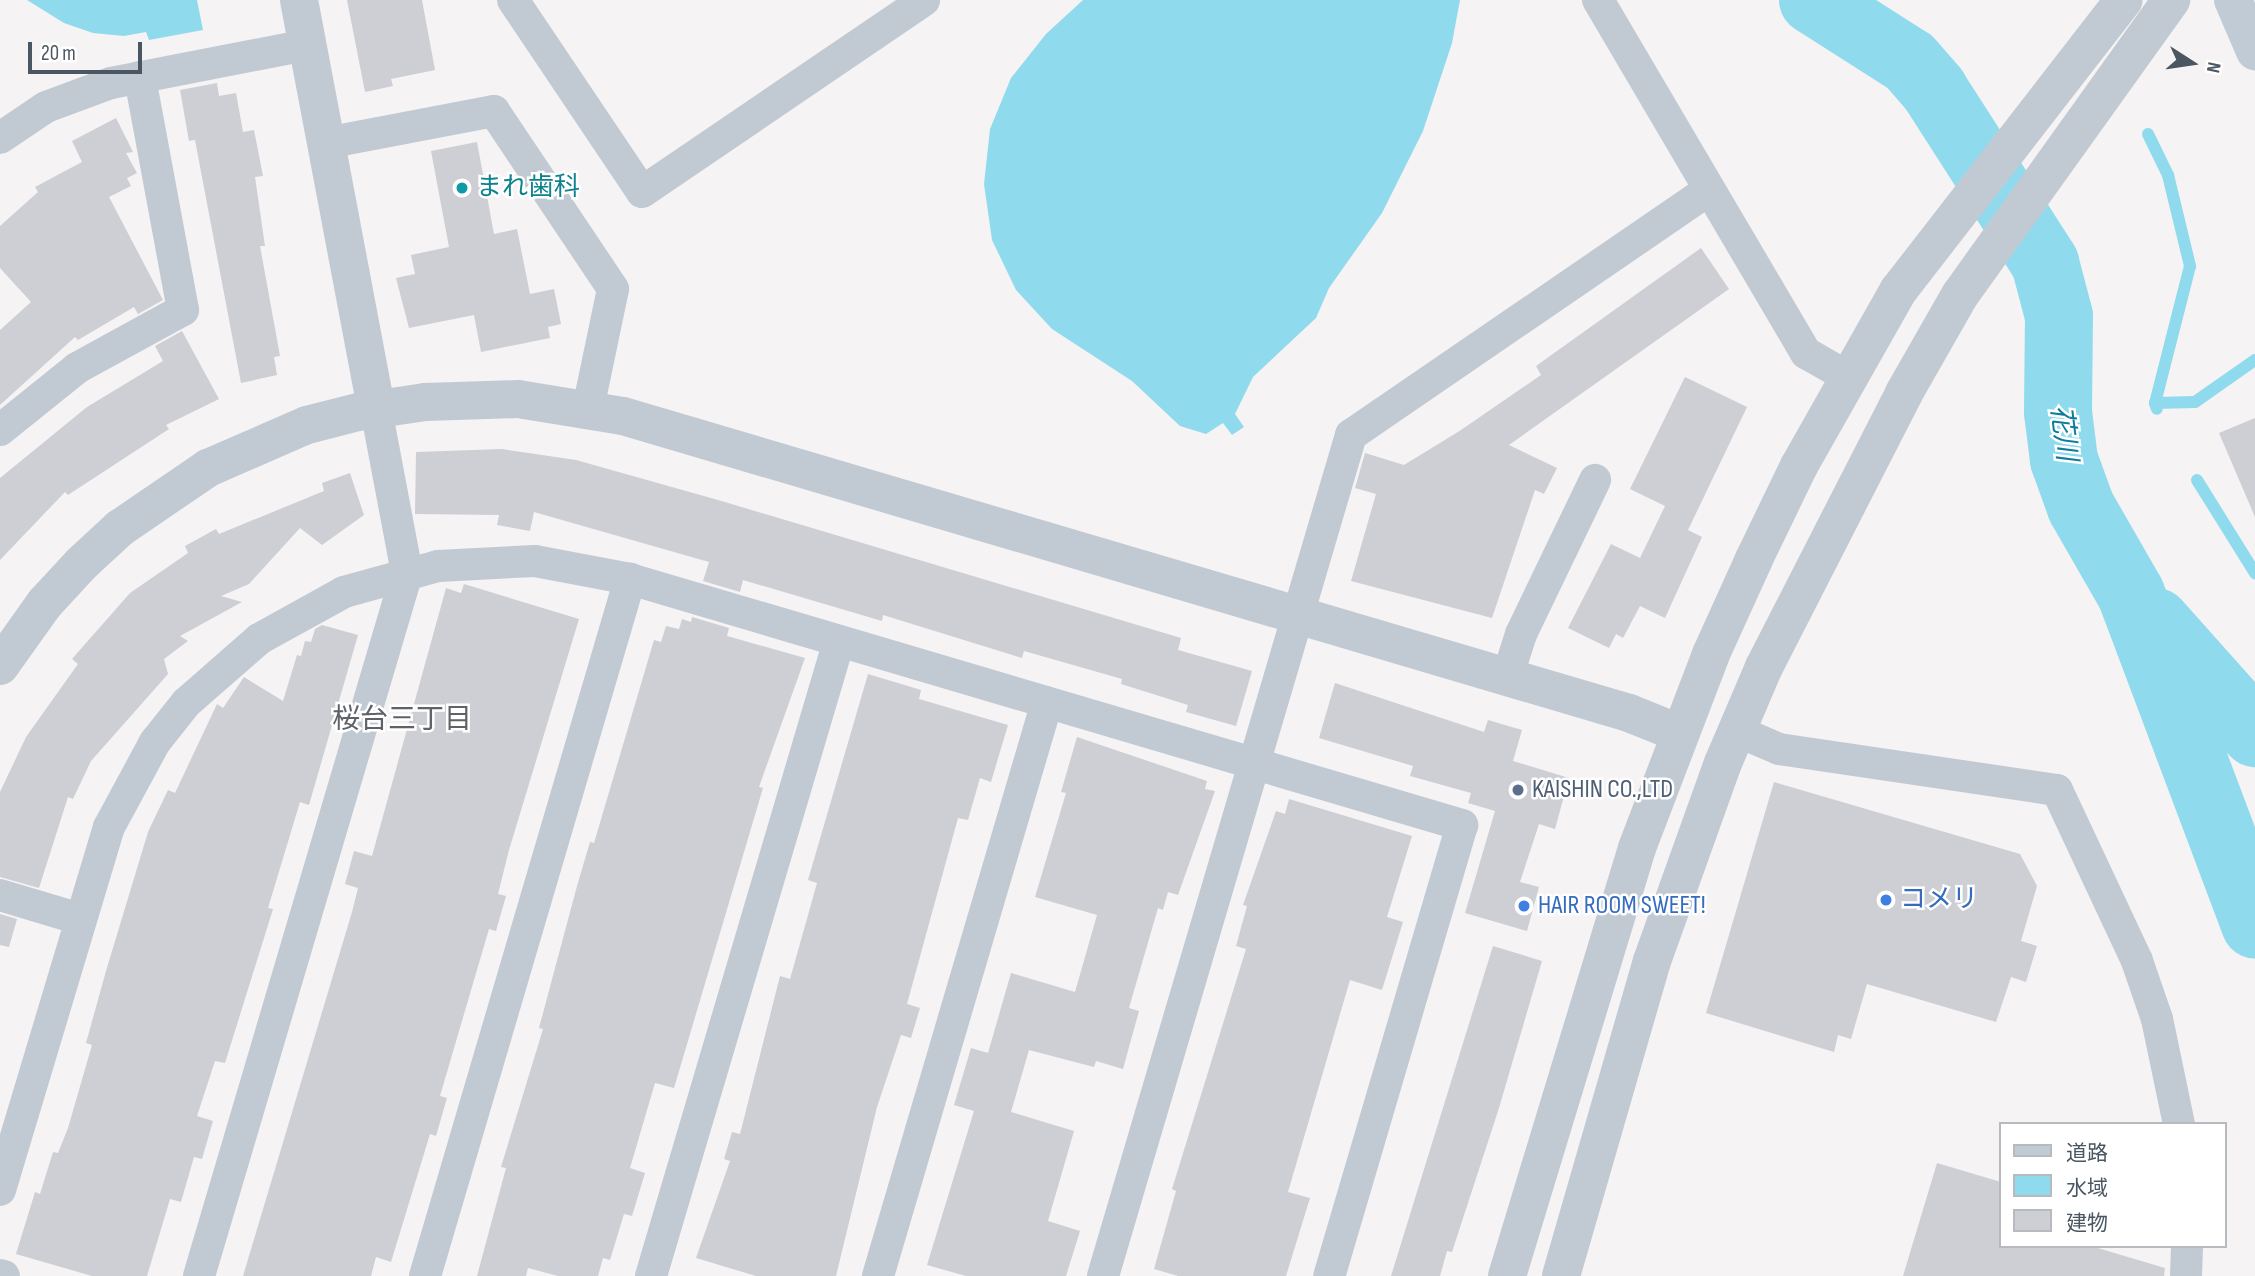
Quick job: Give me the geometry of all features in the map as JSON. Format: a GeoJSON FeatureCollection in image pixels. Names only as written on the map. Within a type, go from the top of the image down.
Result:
{"type":"FeatureCollection","features":[{"type":"Feature","properties":{"kind":"main road"},"geometry":{"type":"LineString","coordinates":[[2233,0],[2255,51]]}},
{"type":"Feature","properties":{"kind":"street"},"geometry":{"type":"LineString","coordinates":[[199,1276],[407,573],[299,0]]}},
{"type":"Feature","properties":{"kind":"street"},"geometry":{"type":"LineString","coordinates":[[513,0],[642,192],[924,0]]}},
{"type":"Feature","properties":{"kind":"street"},"geometry":{"type":"LineString","coordinates":[[1598,0],[1806,353],[1848,377]]}},
{"type":"Feature","properties":{"kind":"street"},"geometry":{"type":"LineString","coordinates":[[1507,1276],[1614,922],[1679,733],[1754,559],[1870,337],[1929,247],[2124,0]]}},
{"type":"Feature","properties":{"kind":"street"},"geometry":{"type":"LineString","coordinates":[[1561,1276],[1652,961],[1737,731],[1810,572],[1904,393],[1960,295],[2171,0]]}},
{"type":"Feature","properties":{"kind":"street"},"geometry":{"type":"LineString","coordinates":[[0,138],[67,97],[139,77],[307,45]]}},
{"type":"Feature","properties":{"kind":"street"},"geometry":{"type":"LineString","coordinates":[[0,430],[77,368],[183,310],[139,77]]}},
{"type":"Feature","properties":{"kind":"street"},"geometry":{"type":"LineString","coordinates":[[326,143],[494,111],[614,289],[588,409]]}},
{"type":"Feature","properties":{"kind":"street"},"geometry":{"type":"LineString","coordinates":[[1103,1276],[1351,435],[1709,190]]}},
{"type":"Feature","properties":{"kind":"street"},"geometry":{"type":"LineString","coordinates":[[0,666],[45,603],[81,564],[163,496],[257,445],[307,425],[376,409],[464,399],[518,399],[588,409],[1507,678],[1679,733]]}},
{"type":"Feature","properties":{"kind":"street"},"geometry":{"type":"LineString","coordinates":[[1507,678],[1521,634],[1595,480]]}},
{"type":"Feature","properties":{"kind":"street"},"geometry":{"type":"LineString","coordinates":[[0,1189],[109,827],[130,783],[186,703],[240,654],[300,613],[344,592],[407,573],[486,561],[535,561],[630,579],[1462,825],[1329,1276]]}},
{"type":"Feature","properties":{"kind":"street"},"geometry":{"type":"LineString","coordinates":[[425,1276],[630,579]]}},
{"type":"Feature","properties":{"kind":"street"},"geometry":{"type":"LineString","coordinates":[[652,1276],[839,641]]}},
{"type":"Feature","properties":{"kind":"street"},"geometry":{"type":"LineString","coordinates":[[878,1276],[1047,702]]}},
{"type":"Feature","properties":{"kind":"street"},"geometry":{"type":"LineString","coordinates":[[1737,731],[1779,749],[2057,789],[2137,961],[2157,1019],[2179,1122]]}},
{"type":"Feature","properties":{"kind":"street"},"geometry":{"type":"LineString","coordinates":[[0,895],[80,919]]}},
{"type":"Feature","properties":{"kind":"street"},"geometry":{"type":"LineString","coordinates":[[2186,1276],[2187,1248]]}},
{"type":"Feature","properties":{"kind":"water"},"geometry":{"type":"Polygon","coordinates":[[[27,0],[197,0],[203,30],[149,40],[146,32],[124,36],[93,33],[64,23],[27,0]]]}},
{"type":"Feature","properties":{"kind":"water"},"geometry":{"type":"Polygon","coordinates":[[[1083,0],[1460,0],[1452,43],[1423,131],[1382,213],[1329,288],[1316,318],[1253,377],[1235,414],[1244,427],[1232,435],[1223,423],[1206,434],[1180,426],[1132,381],[1052,329],[1016,290],[992,240],[984,184],[990,129],[1011,78],[1046,34],[1083,0]]]}},
{"type":"Feature","properties":{"kind":"building"},"geometry":{"type":"Polygon","coordinates":[[[347,0],[422,0],[435,70],[391,79],[393,86],[365,92],[347,0]]]}},
{"type":"Feature","properties":{"kind":"building"},"geometry":{"type":"Polygon","coordinates":[[[217,83],[219,96],[236,93],[243,132],[254,130],[263,176],[255,177],[265,246],[260,246],[280,356],[274,357],[277,375],[241,383],[195,140],[189,141],[180,90],[217,83]]]}},
{"type":"Feature","properties":{"kind":"building"},"geometry":{"type":"Polygon","coordinates":[[[116,118],[133,152],[126,153],[137,173],[127,178],[131,186],[109,197],[163,300],[138,314],[134,307],[78,340],[75,337],[0,405],[0,330],[31,302],[0,268],[0,226],[38,192],[35,187],[82,162],[72,141],[116,118]]]}},
{"type":"Feature","properties":{"kind":"building"},"geometry":{"type":"Polygon","coordinates":[[[477,142],[494,234],[517,229],[530,294],[554,289],[561,324],[548,327],[550,338],[481,352],[474,315],[409,328],[396,278],[415,274],[411,255],[449,247],[431,151],[477,142]]]}},
{"type":"Feature","properties":{"kind":"building"},"geometry":{"type":"Polygon","coordinates":[[[1701,248],[1729,289],[1509,445],[1557,468],[1544,494],[1535,490],[1492,618],[1351,581],[1376,494],[1355,488],[1365,453],[1404,465],[1541,375],[1536,366],[1701,248]]]}},
{"type":"Feature","properties":{"kind":"building"},"geometry":{"type":"Polygon","coordinates":[[[182,331],[219,399],[166,425],[169,429],[68,495],[65,492],[0,560],[0,478],[87,407],[163,361],[155,346],[182,331]]]}},
{"type":"Feature","properties":{"kind":"building"},"geometry":{"type":"Polygon","coordinates":[[[1685,377],[1747,407],[1688,530],[1702,537],[1665,618],[1640,606],[1623,638],[1616,634],[1609,648],[1568,628],[1611,544],[1640,558],[1665,506],[1630,489],[1685,377]]]}},
{"type":"Feature","properties":{"kind":"building"},"geometry":{"type":"Polygon","coordinates":[[[2255,418],[2255,517],[2219,433],[2255,418]]]}},
{"type":"Feature","properties":{"kind":"building"},"geometry":{"type":"Polygon","coordinates":[[[502,449],[576,460],[1181,638],[1178,650],[1252,671],[1236,726],[1186,712],[1188,705],[1121,684],[1122,679],[1024,651],[1022,658],[883,615],[882,621],[743,580],[740,592],[703,581],[709,562],[534,512],[530,531],[497,525],[499,515],[415,514],[416,452],[502,449]]]}},
{"type":"Feature","properties":{"kind":"building"},"geometry":{"type":"Polygon","coordinates":[[[350,473],[364,515],[322,545],[300,528],[249,584],[221,596],[242,602],[180,636],[188,641],[164,659],[168,674],[91,761],[73,799],[68,797],[39,888],[0,877],[0,792],[26,737],[78,664],[72,659],[130,593],[188,553],[185,546],[216,529],[219,534],[324,491],[322,483],[350,473]]]}},
{"type":"Feature","properties":{"kind":"building"},"geometry":{"type":"Polygon","coordinates":[[[464,584],[579,619],[509,850],[498,894],[506,896],[496,931],[489,929],[440,1096],[447,1098],[436,1136],[430,1134],[391,1262],[376,1257],[371,1276],[243,1276],[352,912],[358,888],[345,884],[354,851],[372,856],[446,588],[461,593],[464,584]]]}},
{"type":"Feature","properties":{"kind":"building"},"geometry":{"type":"Polygon","coordinates":[[[692,617],[729,628],[727,636],[805,658],[759,787],[763,788],[674,1088],[655,1083],[630,1168],[645,1173],[632,1216],[624,1214],[610,1260],[603,1258],[598,1276],[558,1276],[528,1268],[526,1276],[477,1276],[506,1168],[501,1167],[543,1029],[539,1028],[577,886],[590,842],[594,843],[654,640],[661,642],[666,626],[679,629],[682,619],[691,622],[692,617]]]}},
{"type":"Feature","properties":{"kind":"building"},"geometry":{"type":"Polygon","coordinates":[[[322,625],[358,635],[309,805],[300,802],[268,908],[273,909],[225,1063],[215,1061],[197,1116],[213,1121],[202,1159],[194,1157],[181,1202],[170,1199],[147,1276],[92,1276],[16,1254],[35,1192],[40,1194],[53,1152],[58,1153],[68,1128],[92,1045],[86,1043],[106,971],[148,832],[168,790],[175,793],[217,704],[223,708],[244,677],[283,701],[297,655],[301,656],[305,641],[311,642],[315,629],[322,625]]]}},
{"type":"Feature","properties":{"kind":"building"},"geometry":{"type":"Polygon","coordinates":[[[868,674],[921,690],[919,699],[1008,725],[991,782],[980,778],[968,820],[958,818],[907,1004],[920,1008],[911,1038],[901,1035],[877,1107],[836,1276],[756,1276],[696,1258],[730,1161],[724,1159],[732,1132],[740,1134],[780,976],[790,979],[817,883],[808,880],[868,674]]]}},
{"type":"Feature","properties":{"kind":"building"},"geometry":{"type":"Polygon","coordinates":[[[1335,683],[1484,732],[1488,720],[1522,730],[1513,761],[1569,778],[1555,829],[1539,824],[1520,882],[1539,887],[1527,931],[1465,913],[1495,811],[1468,803],[1471,793],[1410,776],[1413,766],[1319,738],[1335,683]]]}},
{"type":"Feature","properties":{"kind":"building"},"geometry":{"type":"Polygon","coordinates":[[[1077,737],[1207,781],[1205,789],[1215,791],[1178,895],[1168,892],[1163,910],[1158,908],[1129,1008],[1139,1011],[1123,1069],[1096,1061],[1094,1067],[1029,1050],[1011,1112],[1074,1131],[1048,1221],[1080,1231],[1066,1276],[966,1276],[927,1265],[974,1111],[954,1105],[971,1048],[988,1053],[1011,973],[1075,992],[1097,915],[1035,897],[1066,793],[1061,792],[1077,737]]]}},
{"type":"Feature","properties":{"kind":"building","name":"コメリ"},"geometry":{"type":"Polygon","coordinates":[[[1774,782],[2020,854],[2037,886],[2021,941],[2037,946],[2026,982],[2011,977],[1996,1022],[1867,984],[1851,1039],[1838,1035],[1834,1052],[1706,1013],[1774,782]]]}},
{"type":"Feature","properties":{"kind":"building"},"geometry":{"type":"Polygon","coordinates":[[[1289,799],[1412,836],[1387,917],[1403,922],[1382,990],[1350,980],[1288,1192],[1310,1198],[1286,1276],[1178,1276],[1154,1269],[1176,1191],[1172,1189],[1246,949],[1236,946],[1247,906],[1243,905],[1276,811],[1285,814],[1289,799]]]}},
{"type":"Feature","properties":{"kind":"building"},"geometry":{"type":"Polygon","coordinates":[[[0,914],[17,919],[9,947],[0,945],[0,914]]]}},
{"type":"Feature","properties":{"kind":"building"},"geometry":{"type":"Polygon","coordinates":[[[1493,946],[1542,961],[1499,1108],[1452,1252],[1447,1251],[1440,1276],[1391,1276],[1493,946]]]}},
{"type":"Feature","properties":{"kind":"building"},"geometry":{"type":"Polygon","coordinates":[[[1937,1163],[2000,1182],[2000,1248],[2098,1248],[2165,1268],[2164,1276],[1903,1276],[1937,1163]]]}},
{"type":"Feature","properties":{"kind":"waterway","name":"花川"},"geometry":{"type":"LineString","coordinates":[[1813,0],[1910,62],[1934,90],[2045,263],[2059,316],[2058,412],[2064,460],[2081,507],[2131,594],[2255,924]]}},
{"type":"Feature","properties":{"kind":"waterway"},"geometry":{"type":"LineString","coordinates":[[2148,134],[2168,175],[2190,266],[2155,403],[2157,409]]}},
{"type":"Feature","properties":{"kind":"waterway"},"geometry":{"type":"LineString","coordinates":[[2155,403],[2195,402],[2255,360]]}},
{"type":"Feature","properties":{"kind":"waterway"},"geometry":{"type":"LineString","coordinates":[[2197,480],[2255,573]]}},
{"type":"Feature","properties":{"kind":"waterway"},"geometry":{"type":"LineString","coordinates":[[2156,622],[2255,733]]}},
{"type":"Feature","properties":{"kind":"place","name":"まれ歯科"},"geometry":{"type":"Point","coordinates":[462,188]}},
{"type":"Feature","properties":{"kind":"place","name":"KAISHIN CO.,LTD"},"geometry":{"type":"Point","coordinates":[1518,790]}},
{"type":"Feature","properties":{"kind":"place","name":"コメリ"},"geometry":{"type":"Point","coordinates":[1886,900]}},
{"type":"Feature","properties":{"kind":"place","name":"HAIR ROOM SWEET!"},"geometry":{"type":"Point","coordinates":[1524,906]}},
{"type":"Feature","properties":{"kind":"district","name":"桜台三丁目"},"geometry":{"type":"Point","coordinates":[402,720]}}]}
